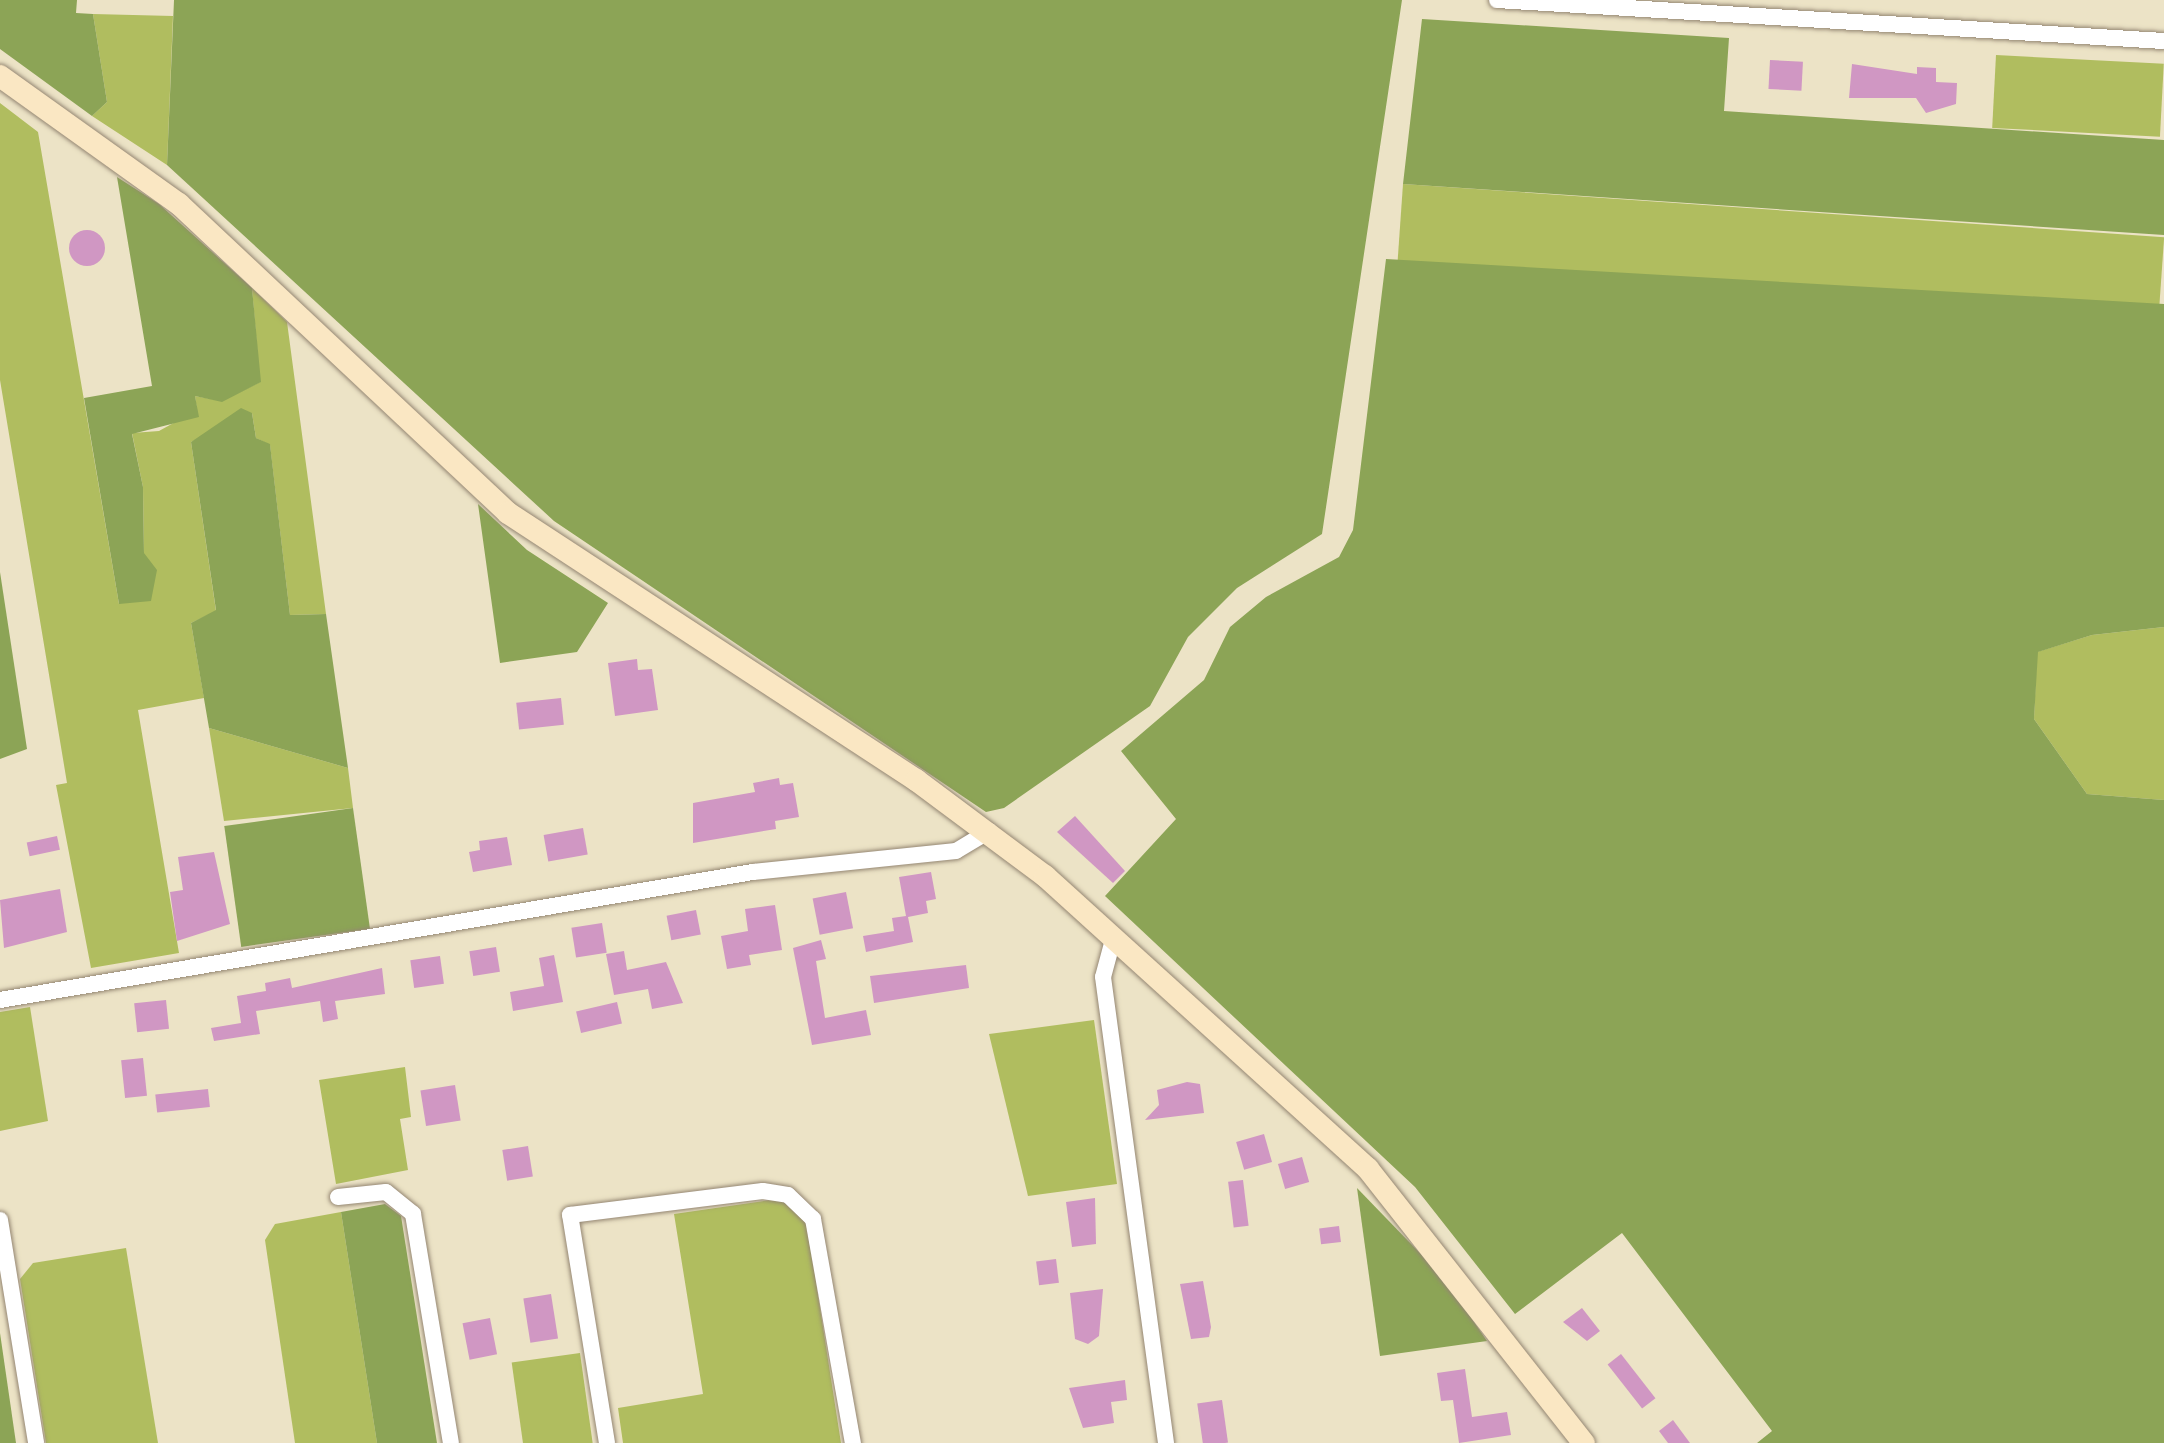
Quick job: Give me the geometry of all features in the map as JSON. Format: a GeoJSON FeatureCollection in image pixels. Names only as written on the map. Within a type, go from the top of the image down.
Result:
{"type":"FeatureCollection","features":[{"type":"Feature","properties":{"kind":"street"},"geometry":{"type":"LineString","coordinates":[[1497,0],[1662,5],[2164,41]]}},
{"type":"Feature","properties":{"kind":"street"},"geometry":{"type":"LineString","coordinates":[[0,76],[179,204],[520,522],[989,831],[1114,936],[1368,1169],[1584,1443]]}},
{"type":"Feature","properties":{"kind":"street"},"geometry":{"type":"LineString","coordinates":[[0,1000],[753,872],[956,851],[989,831]]}},
{"type":"Feature","properties":{"kind":"street"},"geometry":{"type":"LineString","coordinates":[[1114,936],[1103,977],[1166,1443]]}},
{"type":"Feature","properties":{"kind":"street"},"geometry":{"type":"LineString","coordinates":[[607,1443],[570,1215],[763,1191],[788,1195],[813,1219],[853,1443]]}},
{"type":"Feature","properties":{"kind":"street"},"geometry":{"type":"LineString","coordinates":[[338,1197],[386,1192],[413,1214],[451,1443]]}},
{"type":"Feature","properties":{"kind":"street"},"geometry":{"type":"LineString","coordinates":[[0,1220],[36,1443]]}},
{"type":"Feature","properties":{"kind":"green space"},"geometry":{"type":"Polygon","coordinates":[[[0,0],[77,0],[76,13],[93,14],[107,102],[92,116],[0,49],[0,0]]]}},
{"type":"Feature","properties":{"kind":"green space"},"geometry":{"type":"Polygon","coordinates":[[[174,0],[1402,0],[1322,534],[1237,588],[1188,637],[1150,706],[1004,808],[986,812],[554,521],[167,165],[174,0]]]}},
{"type":"Feature","properties":{"kind":"green space"},"geometry":{"type":"Polygon","coordinates":[[[93,14],[173,16],[167,165],[92,116],[107,102],[93,14]]]}},
{"type":"Feature","properties":{"kind":"green space"},"geometry":{"type":"Polygon","coordinates":[[[1422,19],[1729,38],[1724,111],[2164,140],[2164,235],[1403,184],[1422,19]]]}},
{"type":"Feature","properties":{"kind":"green space"},"geometry":{"type":"Polygon","coordinates":[[[1996,55],[2164,64],[2160,137],[1992,128],[1996,55]]]}},
{"type":"Feature","properties":{"kind":"green space"},"geometry":{"type":"Polygon","coordinates":[[[0,103],[38,132],[119,604],[144,553],[143,487],[132,433],[159,431],[197,410],[195,396],[222,401],[260,382],[252,288],[287,322],[326,614],[290,615],[270,445],[256,438],[252,413],[191,442],[216,611],[191,623],[204,698],[138,710],[179,953],[91,968],[56,785],[67,783],[0,380],[0,103]]]}},
{"type":"Feature","properties":{"kind":"green space"},"geometry":{"type":"Polygon","coordinates":[[[117,177],[159,204],[252,288],[261,382],[222,402],[195,396],[199,417],[132,434],[143,487],[144,553],[157,570],[151,601],[119,604],[84,398],[152,386],[117,177]]]}},
{"type":"Feature","properties":{"kind":"green space"},"geometry":{"type":"Polygon","coordinates":[[[1403,184],[2164,237],[2159,314],[1398,261],[1403,184]]]}},
{"type":"Feature","properties":{"kind":"green space"},"geometry":{"type":"Polygon","coordinates":[[[1386,259],[2164,304],[2164,627],[2092,635],[2038,652],[2034,719],[2087,794],[2164,800],[2164,1443],[1757,1443],[1772,1431],[1622,1233],[1515,1314],[1415,1187],[1105,896],[1176,819],[1121,751],[1204,680],[1230,627],[1266,597],[1339,557],[1353,530],[1386,259]]]}},
{"type":"Feature","properties":{"kind":"green space"},"geometry":{"type":"Polygon","coordinates":[[[241,408],[252,413],[256,438],[270,444],[290,615],[326,614],[348,768],[209,728],[191,623],[216,610],[191,442],[241,408]]]}},
{"type":"Feature","properties":{"kind":"green space"},"geometry":{"type":"Polygon","coordinates":[[[478,504],[527,550],[608,603],[577,652],[500,663],[478,504]]]}},
{"type":"Feature","properties":{"kind":"green space"},"geometry":{"type":"Polygon","coordinates":[[[0,572],[27,749],[0,759],[0,572]]]}},
{"type":"Feature","properties":{"kind":"green space"},"geometry":{"type":"Polygon","coordinates":[[[2164,627],[2164,800],[2087,794],[2034,719],[2037,652],[2092,635],[2164,627]]]}},
{"type":"Feature","properties":{"kind":"green space"},"geometry":{"type":"Polygon","coordinates":[[[209,728],[348,768],[353,808],[224,821],[209,728]]]}},
{"type":"Feature","properties":{"kind":"green space"},"geometry":{"type":"Polygon","coordinates":[[[353,808],[370,929],[241,947],[224,826],[353,808]]]}},
{"type":"Feature","properties":{"kind":"green space"},"geometry":{"type":"Polygon","coordinates":[[[30,1007],[48,1121],[0,1131],[0,1012],[30,1007]]]}},
{"type":"Feature","properties":{"kind":"green space"},"geometry":{"type":"Polygon","coordinates":[[[1094,1020],[1117,1184],[1028,1196],[989,1034],[1094,1020]]]}},
{"type":"Feature","properties":{"kind":"green space"},"geometry":{"type":"Polygon","coordinates":[[[405,1067],[411,1117],[400,1119],[408,1170],[336,1184],[319,1080],[405,1067]]]}},
{"type":"Feature","properties":{"kind":"green space"},"geometry":{"type":"Polygon","coordinates":[[[1357,1188],[1444,1278],[1487,1341],[1380,1356],[1357,1188]]]}},
{"type":"Feature","properties":{"kind":"green space"},"geometry":{"type":"Polygon","coordinates":[[[784,1198],[806,1218],[841,1443],[623,1443],[618,1408],[703,1394],[674,1214],[784,1198]]]}},
{"type":"Feature","properties":{"kind":"green space"},"geometry":{"type":"Polygon","coordinates":[[[385,1204],[401,1216],[437,1443],[377,1443],[341,1212],[385,1204]]]}},
{"type":"Feature","properties":{"kind":"green space"},"geometry":{"type":"Polygon","coordinates":[[[341,1212],[377,1443],[295,1443],[265,1240],[275,1224],[341,1212]]]}},
{"type":"Feature","properties":{"kind":"green space"},"geometry":{"type":"Polygon","coordinates":[[[126,1248],[158,1443],[46,1443],[20,1279],[33,1263],[126,1248]]]}},
{"type":"Feature","properties":{"kind":"green space"},"geometry":{"type":"Polygon","coordinates":[[[0,1333],[16,1443],[0,1443],[0,1333]]]}},
{"type":"Feature","properties":{"kind":"green space"},"geometry":{"type":"Polygon","coordinates":[[[580,1353],[593,1443],[523,1443],[512,1363],[580,1353]]]}},
{"type":"Feature","properties":{"kind":"building"},"geometry":{"type":"Polygon","coordinates":[[[1770,60],[1803,62],[1801,91],[1768,89],[1770,60]]]}},
{"type":"Feature","properties":{"kind":"building"},"geometry":{"type":"Polygon","coordinates":[[[1852,64],[1917,74],[1917,67],[1936,68],[1936,82],[1957,83],[1956,104],[1926,113],[1916,98],[1849,98],[1852,64]]]}},
{"type":"Feature","properties":{"kind":"building"},"geometry":{"type":"Polygon","coordinates":[[[87,230],[100,235],[105,248],[100,261],[87,266],[74,261],[69,248],[74,235],[87,230]]]}},
{"type":"Feature","properties":{"kind":"building"},"geometry":{"type":"Polygon","coordinates":[[[637,659],[638,670],[652,669],[658,710],[615,716],[608,663],[637,659]]]}},
{"type":"Feature","properties":{"kind":"building"},"geometry":{"type":"Polygon","coordinates":[[[561,698],[564,725],[519,730],[516,703],[561,698]]]}},
{"type":"Feature","properties":{"kind":"building"},"geometry":{"type":"Polygon","coordinates":[[[779,778],[780,785],[793,783],[799,817],[775,821],[776,829],[693,843],[693,803],[755,792],[753,783],[779,778]]]}},
{"type":"Feature","properties":{"kind":"building"},"geometry":{"type":"Polygon","coordinates":[[[1075,816],[1125,871],[1113,883],[1057,832],[1075,816]]]}},
{"type":"Feature","properties":{"kind":"building"},"geometry":{"type":"Polygon","coordinates":[[[583,828],[588,855],[548,862],[544,835],[583,828]]]}},
{"type":"Feature","properties":{"kind":"building"},"geometry":{"type":"Polygon","coordinates":[[[57,836],[60,850],[30,856],[27,842],[57,836]]]}},
{"type":"Feature","properties":{"kind":"building"},"geometry":{"type":"Polygon","coordinates":[[[507,837],[512,865],[473,872],[469,852],[480,850],[479,841],[507,837]]]}},
{"type":"Feature","properties":{"kind":"building"},"geometry":{"type":"Polygon","coordinates":[[[214,852],[230,924],[177,941],[170,892],[183,890],[178,857],[214,852]]]}},
{"type":"Feature","properties":{"kind":"building"},"geometry":{"type":"Polygon","coordinates":[[[931,872],[936,899],[926,901],[928,913],[908,917],[913,942],[866,952],[863,936],[894,931],[892,918],[906,916],[899,877],[931,872]]]}},
{"type":"Feature","properties":{"kind":"building"},"geometry":{"type":"Polygon","coordinates":[[[60,889],[67,932],[4,948],[0,900],[60,889]]]}},
{"type":"Feature","properties":{"kind":"building"},"geometry":{"type":"Polygon","coordinates":[[[846,892],[853,928],[820,935],[813,898],[846,892]]]}},
{"type":"Feature","properties":{"kind":"building"},"geometry":{"type":"Polygon","coordinates":[[[775,905],[782,950],[749,955],[751,965],[727,969],[721,936],[748,931],[745,909],[775,905]]]}},
{"type":"Feature","properties":{"kind":"building"},"geometry":{"type":"Polygon","coordinates":[[[696,910],[701,935],[671,940],[667,916],[696,910]]]}},
{"type":"Feature","properties":{"kind":"building"},"geometry":{"type":"Polygon","coordinates":[[[602,923],[607,953],[576,957],[571,928],[602,923]]]}},
{"type":"Feature","properties":{"kind":"building"},"geometry":{"type":"Polygon","coordinates":[[[821,940],[826,959],[816,961],[825,1018],[866,1010],[871,1035],[812,1045],[793,948],[821,940]]]}},
{"type":"Feature","properties":{"kind":"building"},"geometry":{"type":"Polygon","coordinates":[[[496,947],[500,972],[473,976],[469,951],[496,947]]]}},
{"type":"Feature","properties":{"kind":"building"},"geometry":{"type":"Polygon","coordinates":[[[624,951],[627,970],[666,962],[683,1003],[652,1009],[648,989],[614,995],[606,954],[624,951]]]}},
{"type":"Feature","properties":{"kind":"building"},"geometry":{"type":"Polygon","coordinates":[[[554,955],[563,1002],[513,1011],[510,992],[544,986],[539,958],[554,955]]]}},
{"type":"Feature","properties":{"kind":"building"},"geometry":{"type":"Polygon","coordinates":[[[440,956],[444,984],[414,988],[410,960],[440,956]]]}},
{"type":"Feature","properties":{"kind":"building"},"geometry":{"type":"Polygon","coordinates":[[[966,965],[969,988],[874,1003],[870,976],[966,965]]]}},
{"type":"Feature","properties":{"kind":"building"},"geometry":{"type":"Polygon","coordinates":[[[382,968],[385,994],[335,1001],[338,1019],[323,1022],[320,1001],[256,1011],[260,1034],[214,1041],[211,1028],[241,1023],[237,996],[266,991],[265,983],[290,978],[292,988],[382,968]]]}},
{"type":"Feature","properties":{"kind":"building"},"geometry":{"type":"Polygon","coordinates":[[[166,1000],[169,1029],[137,1032],[134,1003],[166,1000]]]}},
{"type":"Feature","properties":{"kind":"building"},"geometry":{"type":"Polygon","coordinates":[[[617,1002],[622,1023],[581,1033],[576,1011],[617,1002]]]}},
{"type":"Feature","properties":{"kind":"building"},"geometry":{"type":"Polygon","coordinates":[[[143,1058],[147,1096],[125,1098],[121,1060],[143,1058]]]}},
{"type":"Feature","properties":{"kind":"building"},"geometry":{"type":"Polygon","coordinates":[[[1187,1082],[1200,1084],[1204,1113],[1145,1120],[1159,1105],[1157,1090],[1187,1082]]]}},
{"type":"Feature","properties":{"kind":"building"},"geometry":{"type":"Polygon","coordinates":[[[455,1085],[461,1121],[426,1126],[420,1090],[455,1085]]]}},
{"type":"Feature","properties":{"kind":"building"},"geometry":{"type":"Polygon","coordinates":[[[208,1089],[210,1107],[157,1112],[155,1095],[208,1089]]]}},
{"type":"Feature","properties":{"kind":"building"},"geometry":{"type":"Polygon","coordinates":[[[1264,1134],[1272,1162],[1244,1170],[1236,1142],[1264,1134]]]}},
{"type":"Feature","properties":{"kind":"building"},"geometry":{"type":"Polygon","coordinates":[[[528,1146],[533,1177],[507,1181],[502,1150],[528,1146]]]}},
{"type":"Feature","properties":{"kind":"building"},"geometry":{"type":"Polygon","coordinates":[[[1302,1157],[1309,1182],[1285,1189],[1278,1164],[1302,1157]]]}},
{"type":"Feature","properties":{"kind":"building"},"geometry":{"type":"Polygon","coordinates":[[[1243,1180],[1249,1226],[1234,1227],[1228,1182],[1243,1180]]]}},
{"type":"Feature","properties":{"kind":"building"},"geometry":{"type":"Polygon","coordinates":[[[1095,1198],[1096,1244],[1072,1247],[1066,1202],[1095,1198]]]}},
{"type":"Feature","properties":{"kind":"building"},"geometry":{"type":"Polygon","coordinates":[[[1339,1226],[1341,1242],[1321,1244],[1319,1228],[1339,1226]]]}},
{"type":"Feature","properties":{"kind":"building"},"geometry":{"type":"Polygon","coordinates":[[[1056,1259],[1059,1283],[1039,1285],[1036,1261],[1056,1259]]]}},
{"type":"Feature","properties":{"kind":"building"},"geometry":{"type":"Polygon","coordinates":[[[1203,1281],[1211,1327],[1209,1337],[1191,1339],[1180,1284],[1203,1281]]]}},
{"type":"Feature","properties":{"kind":"building"},"geometry":{"type":"Polygon","coordinates":[[[1103,1289],[1099,1336],[1088,1344],[1075,1339],[1070,1293],[1103,1289]]]}},
{"type":"Feature","properties":{"kind":"building"},"geometry":{"type":"Polygon","coordinates":[[[551,1294],[558,1338],[530,1343],[523,1298],[551,1294]]]}},
{"type":"Feature","properties":{"kind":"building"},"geometry":{"type":"Polygon","coordinates":[[[1582,1308],[1600,1331],[1587,1341],[1563,1322],[1582,1308]]]}},
{"type":"Feature","properties":{"kind":"building"},"geometry":{"type":"Polygon","coordinates":[[[490,1318],[497,1354],[470,1360],[463,1323],[490,1318]]]}},
{"type":"Feature","properties":{"kind":"building"},"geometry":{"type":"Polygon","coordinates":[[[1621,1354],[1655,1398],[1642,1409],[1608,1364],[1621,1354]]]}},
{"type":"Feature","properties":{"kind":"building"},"geometry":{"type":"Polygon","coordinates":[[[1465,1369],[1472,1417],[1507,1412],[1511,1435],[1459,1443],[1453,1400],[1441,1401],[1437,1373],[1465,1369]]]}},
{"type":"Feature","properties":{"kind":"building"},"geometry":{"type":"Polygon","coordinates":[[[1125,1380],[1127,1400],[1111,1402],[1114,1423],[1083,1428],[1069,1388],[1125,1380]]]}},
{"type":"Feature","properties":{"kind":"building"},"geometry":{"type":"Polygon","coordinates":[[[1222,1400],[1228,1443],[1203,1443],[1197,1403],[1222,1400]]]}},
{"type":"Feature","properties":{"kind":"building"},"geometry":{"type":"Polygon","coordinates":[[[1673,1420],[1690,1443],[1668,1443],[1659,1431],[1673,1420]]]}}]}
